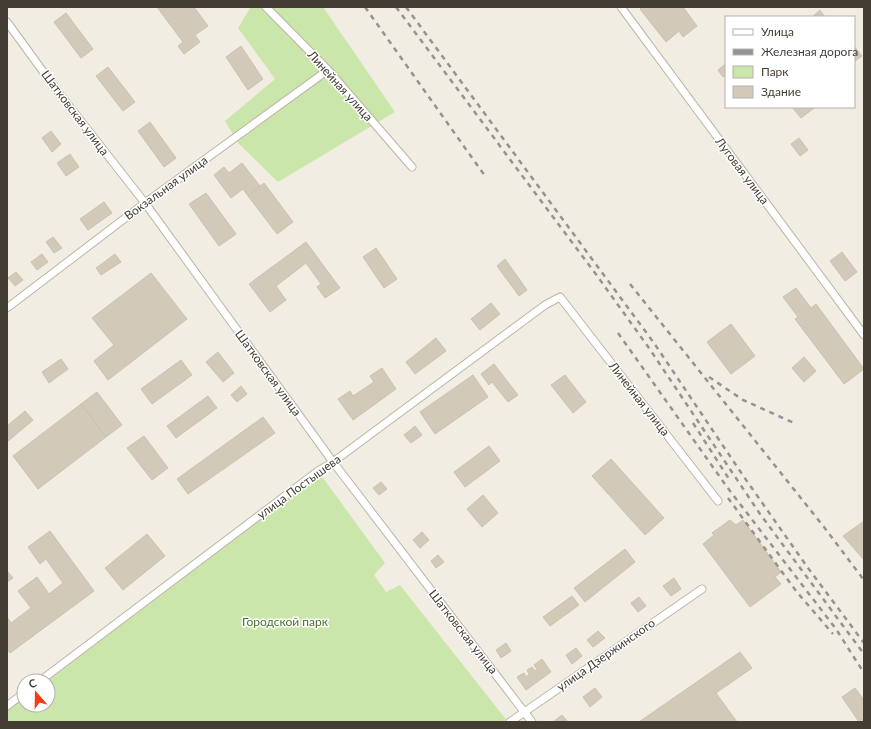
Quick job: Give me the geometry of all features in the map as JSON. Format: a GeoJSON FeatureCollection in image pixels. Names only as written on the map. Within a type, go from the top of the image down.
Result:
{"type":"FeatureCollection","features":[{"type":"Feature","properties":{"kind":"street","name":"Линейная улица"},"geometry":{"type":"LineString","coordinates":[[266,7],[328,70],[412,167]]}},
{"type":"Feature","properties":{"kind":"street","name":"Луговая улица"},"geometry":{"type":"LineString","coordinates":[[621,7],[864,335]]}},
{"type":"Feature","properties":{"kind":"street","name":"Шатковская улица"},"geometry":{"type":"LineString","coordinates":[[7,22],[58,92],[145,203],[333,462],[532,722]]}},
{"type":"Feature","properties":{"kind":"street","name":"Вокзальная улица"},"geometry":{"type":"LineString","coordinates":[[7,308],[145,203],[328,70]]}},
{"type":"Feature","properties":{"kind":"street","name":"Линейная улица"},"geometry":{"type":"LineString","coordinates":[[560,297],[718,501]]}},
{"type":"Feature","properties":{"kind":"street","name":"улица Постышева"},"geometry":{"type":"LineString","coordinates":[[51,673],[318,471],[333,462],[545,305],[560,297]]}},
{"type":"Feature","properties":{"kind":"street","name":"улица Дзержинского"},"geometry":{"type":"LineString","coordinates":[[510,722],[702,589]]}},
{"type":"Feature","properties":{"kind":"street"},"geometry":{"type":"LineString","coordinates":[[7,706],[16,699]]}},
{"type":"Feature","properties":{"kind":"green space"},"geometry":{"type":"Polygon","coordinates":[[[252,7],[323,7],[395,112],[278,182],[238,143],[225,121],[275,79],[238,28],[252,7]]]}},
{"type":"Feature","properties":{"kind":"green space","name":"Городской парк"},"geometry":{"type":"Polygon","coordinates":[[[318,471],[385,563],[374,575],[386,592],[400,585],[508,722],[7,722],[7,706],[16,699],[16,713],[56,713],[56,673],[51,673],[318,471]]]}},
{"type":"Feature","properties":{"kind":"building"},"geometry":{"type":"Polygon","coordinates":[[[157,7],[194,7],[208,26],[195,35],[200,42],[184,54],[178,46],[183,42],[157,7]]]}},
{"type":"Feature","properties":{"kind":"building"},"geometry":{"type":"Polygon","coordinates":[[[643,7],[683,7],[697,26],[683,37],[679,31],[666,42],[640,9],[643,7]]]}},
{"type":"Feature","properties":{"kind":"building"},"geometry":{"type":"Polygon","coordinates":[[[820,10],[824,16],[813,16],[820,10]]]}},
{"type":"Feature","properties":{"kind":"building"},"geometry":{"type":"Polygon","coordinates":[[[66,13],[93,49],[81,58],[54,22],[66,13]]]}},
{"type":"Feature","properties":{"kind":"building"},"geometry":{"type":"Polygon","coordinates":[[[241,46],[263,79],[248,90],[226,57],[241,46]]]}},
{"type":"Feature","properties":{"kind":"building"},"geometry":{"type":"Polygon","coordinates":[[[855,47],[862,56],[855,61],[855,47]]]}},
{"type":"Feature","properties":{"kind":"building"},"geometry":{"type":"Polygon","coordinates":[[[724,65],[725,76],[723,77],[718,70],[724,65]]]}},
{"type":"Feature","properties":{"kind":"building"},"geometry":{"type":"Polygon","coordinates":[[[108,67],[135,102],[123,111],[96,76],[108,67]]]}},
{"type":"Feature","properties":{"kind":"building"},"geometry":{"type":"Polygon","coordinates":[[[793,108],[814,108],[801,118],[793,108]]]}},
{"type":"Feature","properties":{"kind":"building"},"geometry":{"type":"Polygon","coordinates":[[[150,122],[176,158],[164,167],[138,131],[150,122]]]}},
{"type":"Feature","properties":{"kind":"building"},"geometry":{"type":"Polygon","coordinates":[[[51,131],[61,144],[52,152],[42,138],[51,131]]]}},
{"type":"Feature","properties":{"kind":"building"},"geometry":{"type":"Polygon","coordinates":[[[799,138],[808,150],[800,156],[791,144],[799,138]]]}},
{"type":"Feature","properties":{"kind":"building"},"geometry":{"type":"Polygon","coordinates":[[[70,154],[79,167],[66,176],[57,163],[70,154]]]}},
{"type":"Feature","properties":{"kind":"building"},"geometry":{"type":"Polygon","coordinates":[[[242,163],[260,186],[248,196],[243,189],[231,198],[214,175],[224,167],[229,173],[242,163]]]}},
{"type":"Feature","properties":{"kind":"building"},"geometry":{"type":"Polygon","coordinates":[[[264,183],[293,222],[277,234],[248,196],[264,183]]]}},
{"type":"Feature","properties":{"kind":"building"},"geometry":{"type":"Polygon","coordinates":[[[206,193],[236,234],[219,246],[189,204],[206,193]]]}},
{"type":"Feature","properties":{"kind":"building"},"geometry":{"type":"Polygon","coordinates":[[[104,202],[112,213],[88,230],[80,219],[104,202]]]}},
{"type":"Feature","properties":{"kind":"building"},"geometry":{"type":"Polygon","coordinates":[[[53,237],[62,248],[54,253],[46,242],[53,237]]]}},
{"type":"Feature","properties":{"kind":"building"},"geometry":{"type":"Polygon","coordinates":[[[306,242],[340,288],[325,298],[317,287],[321,284],[306,263],[276,286],[286,300],[270,312],[249,284],[306,242]]]}},
{"type":"Feature","properties":{"kind":"building"},"geometry":{"type":"Polygon","coordinates":[[[376,248],[397,279],[384,288],[363,257],[376,248]]]}},
{"type":"Feature","properties":{"kind":"building"},"geometry":{"type":"Polygon","coordinates":[[[842,252],[857,272],[845,281],[830,261],[842,252]]]}},
{"type":"Feature","properties":{"kind":"building"},"geometry":{"type":"Polygon","coordinates":[[[42,254],[48,262],[37,270],[31,262],[42,254]]]}},
{"type":"Feature","properties":{"kind":"building"},"geometry":{"type":"Polygon","coordinates":[[[115,254],[121,262],[101,275],[96,268],[115,254]]]}},
{"type":"Feature","properties":{"kind":"building"},"geometry":{"type":"Polygon","coordinates":[[[505,259],[527,290],[519,296],[497,266],[505,259]]]}},
{"type":"Feature","properties":{"kind":"building"},"geometry":{"type":"Polygon","coordinates":[[[16,272],[23,280],[15,286],[8,278],[16,272]]]}},
{"type":"Feature","properties":{"kind":"building"},"geometry":{"type":"Polygon","coordinates":[[[151,273],[187,319],[108,380],[94,361],[114,345],[92,318],[151,273]]]}},
{"type":"Feature","properties":{"kind":"building"},"geometry":{"type":"Polygon","coordinates":[[[796,288],[811,308],[816,304],[864,369],[844,384],[795,319],[798,317],[783,297],[796,288]]]}},
{"type":"Feature","properties":{"kind":"building"},"geometry":{"type":"Polygon","coordinates":[[[491,303],[500,314],[480,330],[471,319],[491,303]]]}},
{"type":"Feature","properties":{"kind":"building"},"geometry":{"type":"Polygon","coordinates":[[[731,324],[755,356],[731,374],[707,342],[731,324]]]}},
{"type":"Feature","properties":{"kind":"building"},"geometry":{"type":"Polygon","coordinates":[[[436,338],[446,351],[415,374],[406,362],[436,338]]]}},
{"type":"Feature","properties":{"kind":"building"},"geometry":{"type":"Polygon","coordinates":[[[218,352],[234,373],[223,382],[206,362],[218,352]]]}},
{"type":"Feature","properties":{"kind":"building"},"geometry":{"type":"Polygon","coordinates":[[[804,357],[816,371],[804,382],[792,368],[804,357]]]}},
{"type":"Feature","properties":{"kind":"building"},"geometry":{"type":"Polygon","coordinates":[[[61,359],[68,369],[49,383],[42,372],[61,359]]]}},
{"type":"Feature","properties":{"kind":"building"},"geometry":{"type":"Polygon","coordinates":[[[181,360],[192,375],[152,404],[141,389],[181,360]]]}},
{"type":"Feature","properties":{"kind":"building"},"geometry":{"type":"Polygon","coordinates":[[[494,364],[518,395],[508,402],[492,382],[489,385],[481,374],[494,364]]]}},
{"type":"Feature","properties":{"kind":"building"},"geometry":{"type":"Polygon","coordinates":[[[382,368],[396,389],[353,420],[338,399],[350,391],[353,396],[374,382],[370,376],[382,368]]]}},
{"type":"Feature","properties":{"kind":"building"},"geometry":{"type":"Polygon","coordinates":[[[473,375],[488,397],[435,434],[420,412],[473,375]]]}},
{"type":"Feature","properties":{"kind":"building"},"geometry":{"type":"Polygon","coordinates":[[[565,375],[586,402],[573,413],[551,385],[565,375]]]}},
{"type":"Feature","properties":{"kind":"building"},"geometry":{"type":"Polygon","coordinates":[[[241,386],[247,394],[237,402],[231,395],[241,386]]]}},
{"type":"Feature","properties":{"kind":"building"},"geometry":{"type":"Polygon","coordinates":[[[97,392],[122,425],[106,437],[81,404],[97,392]]]}},
{"type":"Feature","properties":{"kind":"building"},"geometry":{"type":"Polygon","coordinates":[[[208,396],[217,408],[176,438],[167,426],[208,396]]]}},
{"type":"Feature","properties":{"kind":"building"},"geometry":{"type":"Polygon","coordinates":[[[81,404],[106,437],[38,489],[13,456],[81,404]]]}},
{"type":"Feature","properties":{"kind":"building"},"geometry":{"type":"Polygon","coordinates":[[[25,411],[33,420],[7,442],[7,426],[25,411]]]}},
{"type":"Feature","properties":{"kind":"building"},"geometry":{"type":"Polygon","coordinates":[[[263,417],[275,433],[188,494],[177,479],[263,417]]]}},
{"type":"Feature","properties":{"kind":"building"},"geometry":{"type":"Polygon","coordinates":[[[415,426],[422,435],[411,443],[404,435],[415,426]]]}},
{"type":"Feature","properties":{"kind":"building"},"geometry":{"type":"Polygon","coordinates":[[[144,436],[168,468],[152,480],[127,448],[144,436]]]}},
{"type":"Feature","properties":{"kind":"building"},"geometry":{"type":"Polygon","coordinates":[[[489,446],[500,461],[465,487],[454,472],[489,446]]]}},
{"type":"Feature","properties":{"kind":"building"},"geometry":{"type":"Polygon","coordinates":[[[611,459],[664,518],[645,535],[592,476],[611,459]]]}},
{"type":"Feature","properties":{"kind":"building"},"geometry":{"type":"Polygon","coordinates":[[[381,482],[387,489],[379,495],[373,488],[381,482]]]}},
{"type":"Feature","properties":{"kind":"building"},"geometry":{"type":"Polygon","coordinates":[[[483,495],[498,513],[482,527],[467,509],[483,495]]]}},
{"type":"Feature","properties":{"kind":"building"},"geometry":{"type":"Polygon","coordinates":[[[730,520],[736,525],[743,520],[781,572],[775,577],[781,584],[750,607],[703,544],[714,535],[712,533],[730,520]]]}},
{"type":"Feature","properties":{"kind":"building"},"geometry":{"type":"Polygon","coordinates":[[[864,521],[864,560],[843,536],[864,521]]]}},
{"type":"Feature","properties":{"kind":"building"},"geometry":{"type":"Polygon","coordinates":[[[50,531],[94,591],[10,653],[7,650],[7,617],[11,623],[31,608],[18,591],[37,577],[49,594],[63,583],[46,559],[40,564],[28,547],[50,531]]]}},
{"type":"Feature","properties":{"kind":"building"},"geometry":{"type":"Polygon","coordinates":[[[422,532],[429,540],[420,548],[413,540],[422,532]]]}},
{"type":"Feature","properties":{"kind":"building"},"geometry":{"type":"Polygon","coordinates":[[[147,534],[165,556],[123,590],[105,568],[147,534]]]}},
{"type":"Feature","properties":{"kind":"building"},"geometry":{"type":"Polygon","coordinates":[[[625,549],[635,562],[585,602],[574,588],[625,549]]]}},
{"type":"Feature","properties":{"kind":"building"},"geometry":{"type":"Polygon","coordinates":[[[438,555],[444,562],[436,568],[431,561],[438,555]]]}},
{"type":"Feature","properties":{"kind":"building"},"geometry":{"type":"Polygon","coordinates":[[[7,571],[13,578],[7,582],[7,571]]]}},
{"type":"Feature","properties":{"kind":"building"},"geometry":{"type":"Polygon","coordinates":[[[674,578],[681,589],[671,596],[663,586],[674,578]]]}},
{"type":"Feature","properties":{"kind":"building"},"geometry":{"type":"Polygon","coordinates":[[[572,596],[579,605],[550,626],[543,617],[572,596]]]}},
{"type":"Feature","properties":{"kind":"building"},"geometry":{"type":"Polygon","coordinates":[[[639,597],[646,606],[638,612],[631,603],[639,597]]]}},
{"type":"Feature","properties":{"kind":"building"},"geometry":{"type":"Polygon","coordinates":[[[598,631],[605,638],[593,647],[587,640],[598,631]]]}},
{"type":"Feature","properties":{"kind":"building"},"geometry":{"type":"Polygon","coordinates":[[[506,643],[511,651],[501,658],[496,650],[506,643]]]}},
{"type":"Feature","properties":{"kind":"building"},"geometry":{"type":"Polygon","coordinates":[[[576,648],[582,656],[572,664],[566,655],[576,648]]]}},
{"type":"Feature","properties":{"kind":"building"},"geometry":{"type":"Polygon","coordinates":[[[740,652],[752,668],[716,693],[737,722],[639,722],[740,652]]]}},
{"type":"Feature","properties":{"kind":"building"},"geometry":{"type":"Polygon","coordinates":[[[542,659],[551,672],[526,690],[517,677],[524,673],[526,677],[529,674],[527,670],[532,667],[535,671],[537,669],[534,665],[542,659]]]}},
{"type":"Feature","properties":{"kind":"building"},"geometry":{"type":"Polygon","coordinates":[[[595,688],[602,697],[590,707],[583,697],[595,688]]]}},
{"type":"Feature","properties":{"kind":"building"},"geometry":{"type":"Polygon","coordinates":[[[855,688],[864,700],[863,722],[859,722],[842,697],[855,688]]]}},
{"type":"Feature","properties":{"kind":"building"},"geometry":{"type":"Polygon","coordinates":[[[562,715],[568,722],[553,722],[562,715]]]}},
{"type":"Feature","properties":{"kind":"railway"},"geometry":{"type":"LineString","coordinates":[[365,7],[485,176]]}},
{"type":"Feature","properties":{"kind":"railway"},"geometry":{"type":"LineString","coordinates":[[396,7],[595,273],[649,348],[760,514],[864,654]]}},
{"type":"Feature","properties":{"kind":"railway"},"geometry":{"type":"LineString","coordinates":[[406,7],[654,343],[744,477],[808,568],[864,643]]}},
{"type":"Feature","properties":{"kind":"railway"},"geometry":{"type":"LineString","coordinates":[[630,284],[824,527],[864,580]]}},
{"type":"Feature","properties":{"kind":"railway"},"geometry":{"type":"LineString","coordinates":[[618,333],[727,487],[836,629],[864,673]]}},
{"type":"Feature","properties":{"kind":"railway"},"geometry":{"type":"LineString","coordinates":[[709,377],[743,400],[794,423]]}},
{"type":"Feature","properties":{"kind":"railway"},"geometry":{"type":"LineString","coordinates":[[693,423],[729,479]]}},
{"type":"Feature","properties":{"kind":"railway"},"geometry":{"type":"LineString","coordinates":[[728,498],[796,591],[833,634]]}}]}
